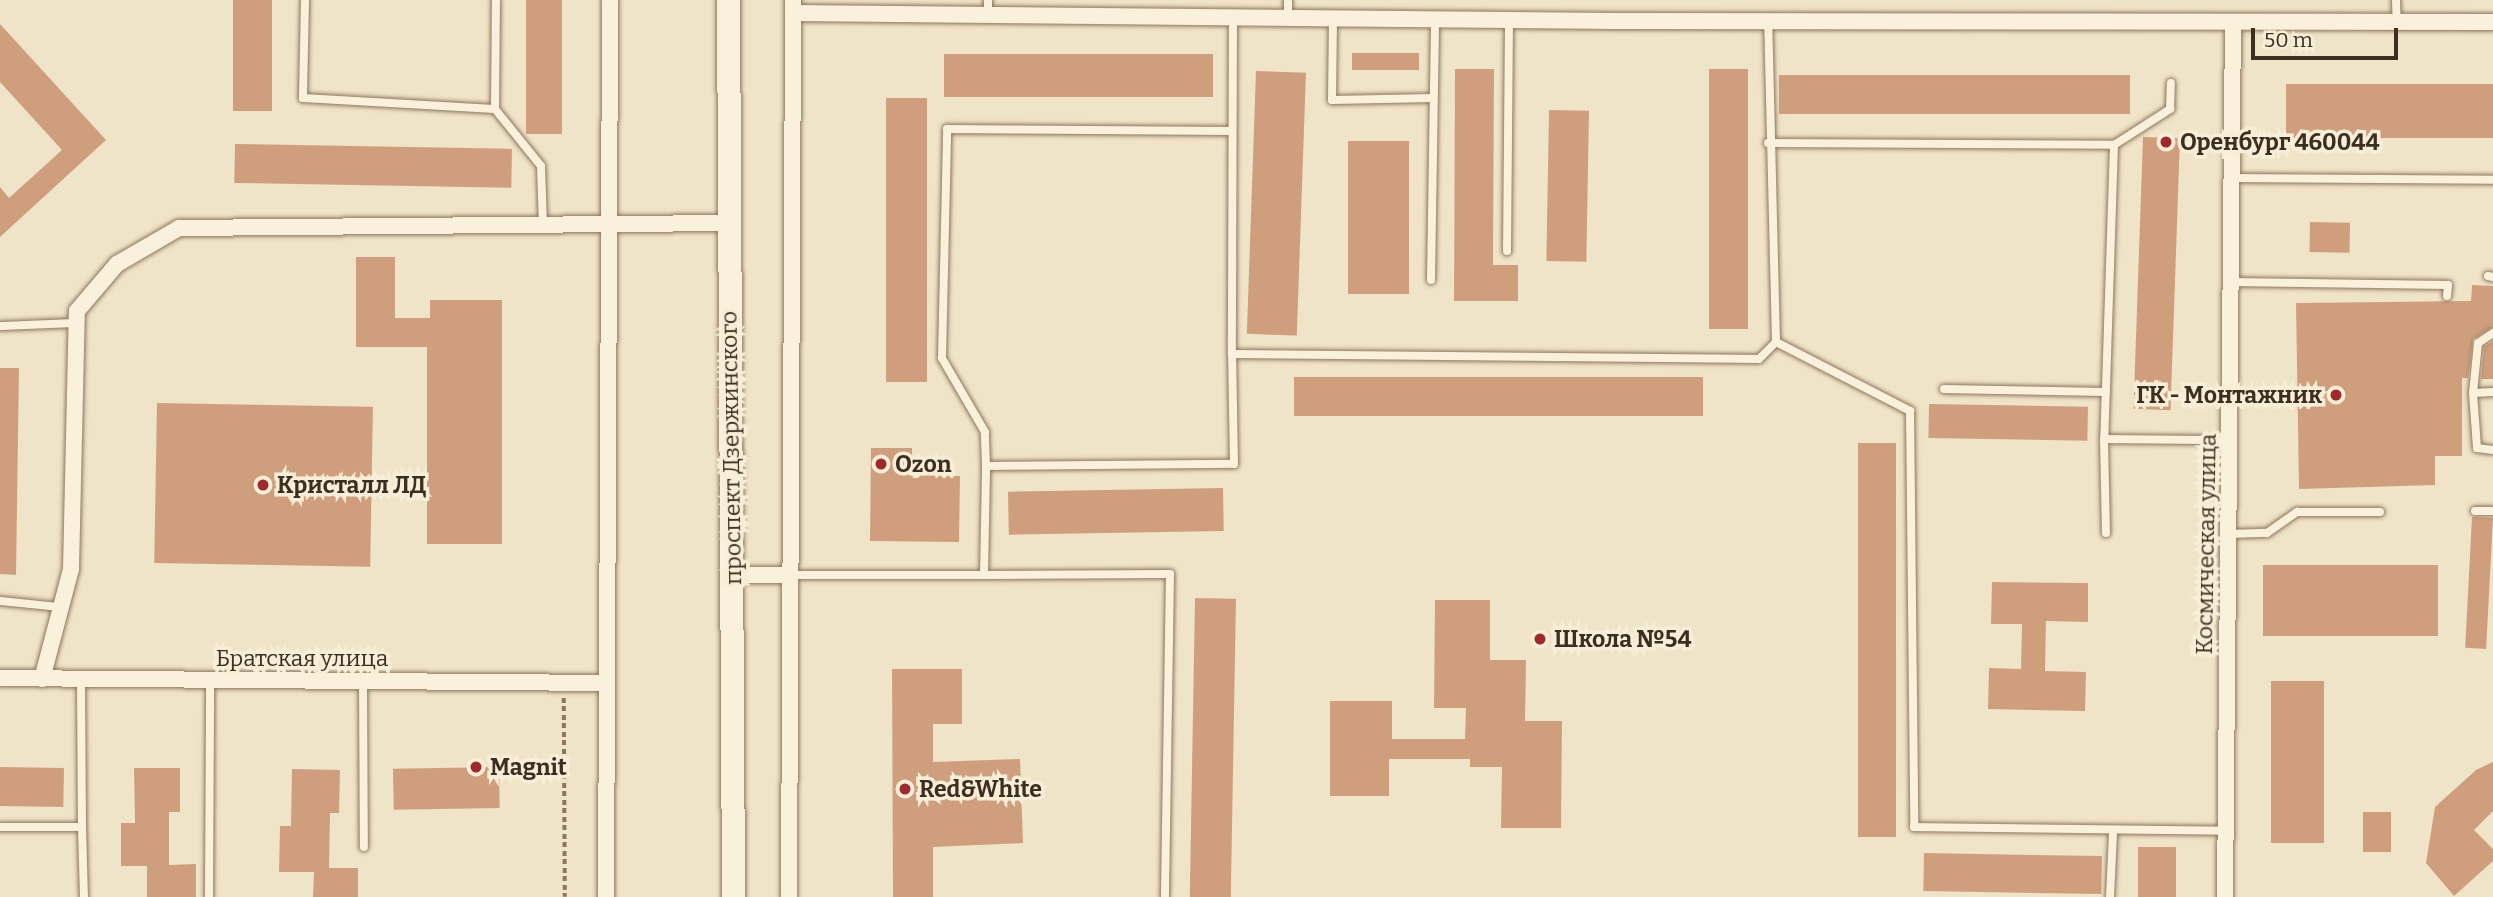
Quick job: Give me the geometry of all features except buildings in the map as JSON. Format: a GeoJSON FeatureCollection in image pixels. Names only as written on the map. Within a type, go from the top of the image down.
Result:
{"type":"FeatureCollection","features":[{"type":"Feature","properties":{"kind":"main road","name":"проспект Дзержинского"},"geometry":{"type":"LineString","coordinates":[[728,0],[733,897]]}},
{"type":"Feature","properties":{"kind":"street"},"geometry":{"type":"LineString","coordinates":[[607,897],[606,225],[610,0]]}},
{"type":"Feature","properties":{"kind":"street"},"geometry":{"type":"LineString","coordinates":[[789,897],[788,575],[793,7],[988,8],[1233,18],[1509,21],[2493,22]]}},
{"type":"Feature","properties":{"kind":"street","name":"Космическая улица"},"geometry":{"type":"LineString","coordinates":[[2225,897],[2233,23]]}},
{"type":"Feature","properties":{"kind":"street"},"geometry":{"type":"LineString","coordinates":[[42,679],[71,569],[77,312],[117,264],[179,228],[729,223]]}},
{"type":"Feature","properties":{"kind":"street"},"geometry":{"type":"LineString","coordinates":[[733,575],[788,575]]}},
{"type":"Feature","properties":{"kind":"street","name":"Братская улица"},"geometry":{"type":"LineString","coordinates":[[0,678],[605,682]]}},
{"type":"Feature","properties":{"kind":"lane"},"geometry":{"type":"LineString","coordinates":[[305,0],[303,98],[495,110]]}},
{"type":"Feature","properties":{"kind":"lane"},"geometry":{"type":"LineString","coordinates":[[496,0],[495,110],[541,166],[543,225]]}},
{"type":"Feature","properties":{"kind":"lane"},"geometry":{"type":"LineString","coordinates":[[1288,0],[1288,18]]}},
{"type":"Feature","properties":{"kind":"lane"},"geometry":{"type":"LineString","coordinates":[[2396,0],[2397,24]]}},
{"type":"Feature","properties":{"kind":"lane"},"geometry":{"type":"LineString","coordinates":[[986,466],[1234,464],[1231,131],[1233,18]]}},
{"type":"Feature","properties":{"kind":"lane"},"geometry":{"type":"LineString","coordinates":[[1333,19],[1332,100],[1432,98]]}},
{"type":"Feature","properties":{"kind":"lane"},"geometry":{"type":"LineString","coordinates":[[1431,280],[1435,20]]}},
{"type":"Feature","properties":{"kind":"lane"},"geometry":{"type":"LineString","coordinates":[[1232,354],[1759,359],[1776,342],[1768,143],[1768,20]]}},
{"type":"Feature","properties":{"kind":"lane"},"geometry":{"type":"LineString","coordinates":[[1507,251],[1509,21]]}},
{"type":"Feature","properties":{"kind":"lane"},"geometry":{"type":"LineString","coordinates":[[1768,143],[2114,145],[2170,109],[2171,83]]}},
{"type":"Feature","properties":{"kind":"lane"},"geometry":{"type":"LineString","coordinates":[[984,575],[985,432],[942,358],[947,129],[1231,131]]}},
{"type":"Feature","properties":{"kind":"lane"},"geometry":{"type":"LineString","coordinates":[[2106,533],[2105,439],[2114,145]]}},
{"type":"Feature","properties":{"kind":"lane"},"geometry":{"type":"LineString","coordinates":[[2232,178],[2493,180]]}},
{"type":"Feature","properties":{"kind":"lane"},"geometry":{"type":"LineString","coordinates":[[2231,282],[2448,285],[2448,296]]}},
{"type":"Feature","properties":{"kind":"lane"},"geometry":{"type":"LineString","coordinates":[[0,326],[76,323]]}},
{"type":"Feature","properties":{"kind":"lane"},"geometry":{"type":"LineString","coordinates":[[2493,333],[2478,343],[2473,393],[2477,448],[2493,450]]}},
{"type":"Feature","properties":{"kind":"lane"},"geometry":{"type":"LineString","coordinates":[[1776,342],[1910,411],[1914,827],[2113,833],[2225,831]]}},
{"type":"Feature","properties":{"kind":"lane"},"geometry":{"type":"LineString","coordinates":[[1944,389],[2106,392]]}},
{"type":"Feature","properties":{"kind":"lane"},"geometry":{"type":"LineString","coordinates":[[2473,393],[2493,393]]}},
{"type":"Feature","properties":{"kind":"lane"},"geometry":{"type":"LineString","coordinates":[[2105,439],[2230,440]]}},
{"type":"Feature","properties":{"kind":"lane"},"geometry":{"type":"LineString","coordinates":[[2475,510],[2493,511]]}},
{"type":"Feature","properties":{"kind":"lane"},"geometry":{"type":"LineString","coordinates":[[2229,534],[2267,533],[2297,512],[2380,512]]}},
{"type":"Feature","properties":{"kind":"lane"},"geometry":{"type":"LineString","coordinates":[[788,575],[1170,574],[1165,897]]}},
{"type":"Feature","properties":{"kind":"lane"},"geometry":{"type":"LineString","coordinates":[[0,601],[59,607]]}},
{"type":"Feature","properties":{"kind":"lane"},"geometry":{"type":"LineString","coordinates":[[81,679],[84,897]]}},
{"type":"Feature","properties":{"kind":"lane"},"geometry":{"type":"LineString","coordinates":[[209,897],[210,680]]}},
{"type":"Feature","properties":{"kind":"lane"},"geometry":{"type":"LineString","coordinates":[[363,681],[363,847]]}},
{"type":"Feature","properties":{"kind":"lane"},"geometry":{"type":"LineString","coordinates":[[0,827],[82,827]]}},
{"type":"Feature","properties":{"kind":"lane"},"geometry":{"type":"LineString","coordinates":[[2110,897],[2113,833]]}},
{"type":"Feature","properties":{"kind":"path"},"geometry":{"type":"LineString","coordinates":[[564,682],[565,897]]}},
{"type":"Feature","properties":{"kind":"place","name":"Оренбург 460044"},"geometry":{"type":"Point","coordinates":[2166,142]}},
{"type":"Feature","properties":{"kind":"place","name":"ГК - Монтажник"},"geometry":{"type":"Point","coordinates":[2336,395]}},
{"type":"Feature","properties":{"kind":"place","name":"Ozon"},"geometry":{"type":"Point","coordinates":[881,464]}},
{"type":"Feature","properties":{"kind":"place","name":"Кристалл ЛД"},"geometry":{"type":"Point","coordinates":[263,485]}},
{"type":"Feature","properties":{"kind":"place","name":"Школа №54"},"geometry":{"type":"Point","coordinates":[1540,639]}},
{"type":"Feature","properties":{"kind":"place","name":"Magnit"},"geometry":{"type":"Point","coordinates":[476,767]}},
{"type":"Feature","properties":{"kind":"place","name":"Red&White"},"geometry":{"type":"Point","coordinates":[905,789]}}]}
